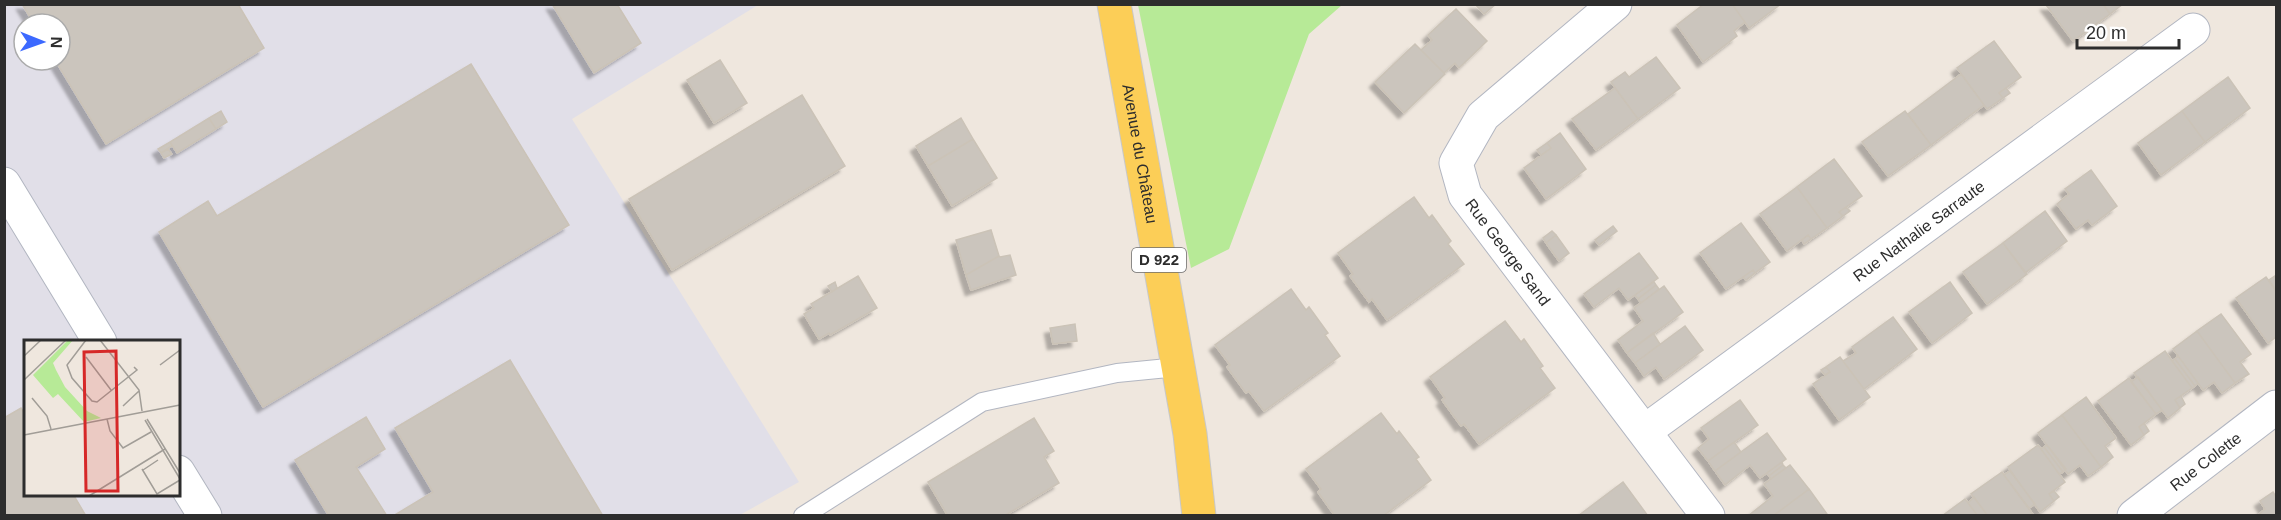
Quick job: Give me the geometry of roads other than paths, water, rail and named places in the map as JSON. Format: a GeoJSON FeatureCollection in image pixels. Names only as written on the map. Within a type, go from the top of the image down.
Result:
{"type":"FeatureCollection","features":[{"type":"Feature","properties":{"kind":"main road","name":"Avenue du Château"},"geometry":{"type":"LineString","coordinates":[[1114,4],[1190,434],[1199,516]]}},
{"type":"Feature","properties":{"kind":"street","name":"Rue George Sand"},"geometry":{"type":"LineString","coordinates":[[1615,4],[1483,116],[1456,163],[1466,195],[1708,516]]}},
{"type":"Feature","properties":{"kind":"street","name":"Rue Nathalie Sarraute"},"geometry":{"type":"LineString","coordinates":[[1645,431],[2193,30]]}},
{"type":"Feature","properties":{"kind":"street"},"geometry":{"type":"LineString","coordinates":[[4,184],[99,340]]}},
{"type":"Feature","properties":{"kind":"street","name":"Rue Colette"},"geometry":{"type":"LineString","coordinates":[[2134,516],[2277,407]]}},
{"type":"Feature","properties":{"kind":"street"},"geometry":{"type":"LineString","coordinates":[[180,475],[205,516]]}},
{"type":"Feature","properties":{"kind":"lane"},"geometry":{"type":"LineString","coordinates":[[803,516],[982,402],[1117,373],[1178,367]]}}]}
